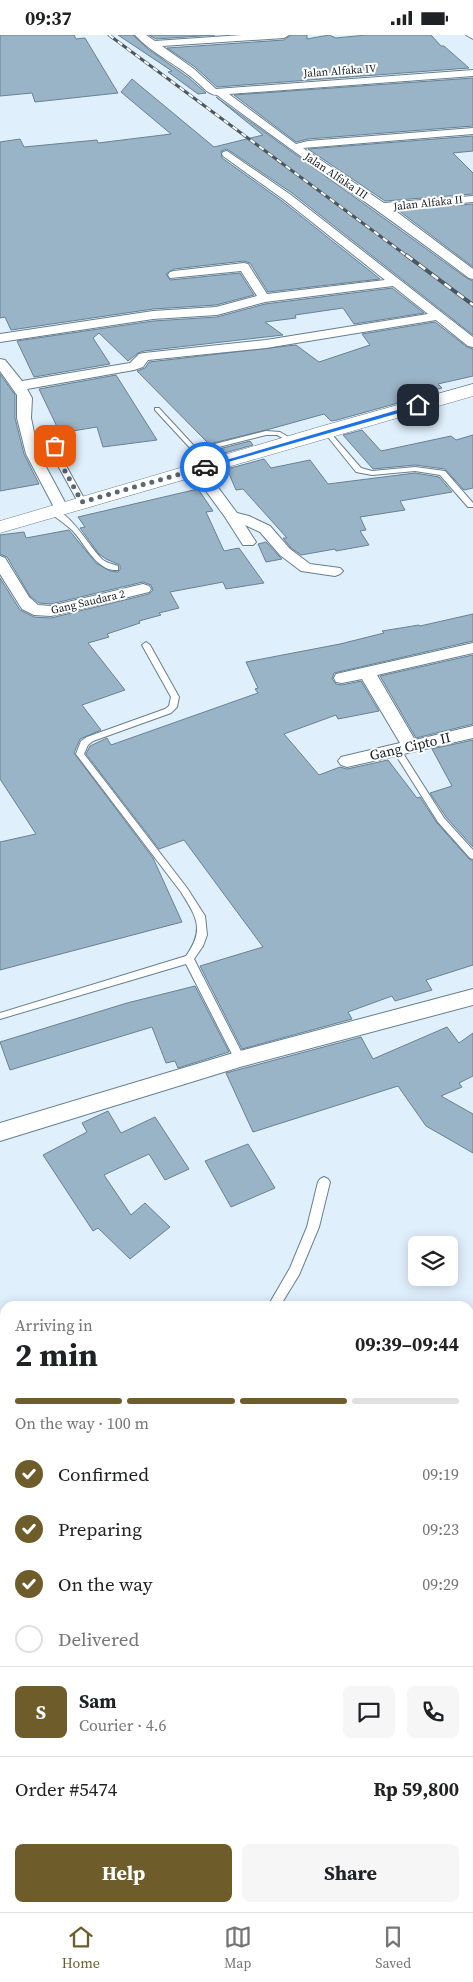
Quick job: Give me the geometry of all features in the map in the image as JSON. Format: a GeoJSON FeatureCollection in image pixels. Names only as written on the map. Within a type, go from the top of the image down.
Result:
{"type":"FeatureCollection","features":[{"type":"Feature","properties":{"kind":"main road"},"geometry":{"type":"LineString","coordinates":[[0,527],[326,431],[473,390]]}},
{"type":"Feature","properties":{"kind":"street"},"geometry":{"type":"LineString","coordinates":[[140,35],[295,147]]}},
{"type":"Feature","properties":{"kind":"street"},"geometry":{"type":"LineString","coordinates":[[151,44],[284,35]]}},
{"type":"Feature","properties":{"kind":"street","name":"Jalan Alfaka IV"},"geometry":{"type":"LineString","coordinates":[[215,91],[473,73]]}},
{"type":"Feature","properties":{"kind":"street","name":"Jalan Alfaka III"},"geometry":{"type":"LineString","coordinates":[[295,147],[308,144],[473,131]]}},
{"type":"Feature","properties":{"kind":"street","name":"Jalan Alfaka III"},"geometry":{"type":"LineString","coordinates":[[295,147],[382,207],[473,275]]}},
{"type":"Feature","properties":{"kind":"street"},"geometry":{"type":"LineString","coordinates":[[226,154],[287,197],[473,343]]}},
{"type":"Feature","properties":{"kind":"street","name":"Jalan Alfaka II"},"geometry":{"type":"LineString","coordinates":[[382,207],[473,199]]}},
{"type":"Feature","properties":{"kind":"street"},"geometry":{"type":"LineString","coordinates":[[174,275],[244,267],[264,298]]}},
{"type":"Feature","properties":{"kind":"street"},"geometry":{"type":"LineString","coordinates":[[0,337],[153,315],[217,311],[264,298],[394,282]]}},
{"type":"Feature","properties":{"kind":"street"},"geometry":{"type":"LineString","coordinates":[[19,385],[134,366],[138,365],[144,357],[266,344],[439,316]]}},
{"type":"Feature","properties":{"kind":"street"},"geometry":{"type":"LineString","coordinates":[[0,363],[26,395],[24,418],[31,449],[57,510]]}},
{"type":"Feature","properties":{"kind":"street"},"geometry":{"type":"LineString","coordinates":[[197,469],[232,516],[248,542]]}},
{"type":"Feature","properties":{"kind":"street"},"geometry":{"type":"LineString","coordinates":[[232,516],[244,519],[265,529],[285,552],[306,567],[334,571]]}},
{"type":"Feature","properties":{"kind":"street","name":"Gang Saudara 2"},"geometry":{"type":"LineString","coordinates":[[0,561],[25,602],[34,610],[51,611],[143,589]]}},
{"type":"Feature","properties":{"kind":"street"},"geometry":{"type":"LineString","coordinates":[[342,677],[473,648]]}},
{"type":"Feature","properties":{"kind":"street"},"geometry":{"type":"LineString","coordinates":[[367,672],[403,748]]}},
{"type":"Feature","properties":{"kind":"street","name":"Gang Cipto II"},"geometry":{"type":"LineString","coordinates":[[347,761],[473,732]]}},
{"type":"Feature","properties":{"kind":"street"},"geometry":{"type":"LineString","coordinates":[[0,1132],[240,1059],[473,997]]}},
{"type":"Feature","properties":{"kind":"lane"},"geometry":{"type":"LineString","coordinates":[[157,409],[194,448],[199,450],[266,433],[278,433],[292,441]]}},
{"type":"Feature","properties":{"kind":"lane"},"geometry":{"type":"LineString","coordinates":[[51,430],[60,462],[82,502]]}},
{"type":"Feature","properties":{"kind":"lane"},"geometry":{"type":"LineString","coordinates":[[326,431],[359,470],[372,473],[415,469],[442,473],[471,505]]}},
{"type":"Feature","properties":{"kind":"lane"},"geometry":{"type":"LineString","coordinates":[[57,510],[75,529],[100,561],[116,568]]}},
{"type":"Feature","properties":{"kind":"lane"},"geometry":{"type":"LineString","coordinates":[[2,1016],[189,959],[198,946],[202,935],[200,916],[184,890],[80,754],[84,743],[90,739],[168,711],[173,707],[175,697],[146,645]]}},
{"type":"Feature","properties":{"kind":"lane"},"geometry":{"type":"LineString","coordinates":[[403,748],[441,820],[473,856]]}},
{"type":"Feature","properties":{"kind":"lane"},"geometry":{"type":"LineString","coordinates":[[189,959],[240,1059]]}},
{"type":"Feature","properties":{"kind":"lane"},"geometry":{"type":"LineString","coordinates":[[277,1301],[296,1271],[310,1236],[324,1182]]}},
{"type":"Feature","properties":{"kind":"building"},"geometry":{"type":"Polygon","coordinates":[[[0,35],[74,35],[76,39],[85,38],[118,93],[35,102],[32,93],[0,96],[0,35]]]}},
{"type":"Feature","properties":{"kind":"building"},"geometry":{"type":"Polygon","coordinates":[[[118,35],[133,35],[148,49],[189,78],[206,93],[198,94],[168,72],[172,71],[118,35]]]}},
{"type":"Feature","properties":{"kind":"building"},"geometry":{"type":"Polygon","coordinates":[[[149,35],[215,35],[156,39],[149,35]]]}},
{"type":"Feature","properties":{"kind":"building"},"geometry":{"type":"Polygon","coordinates":[[[291,35],[307,35],[307,39],[329,35],[336,38],[366,35],[431,35],[441,46],[444,46],[469,68],[217,87],[195,67],[167,48],[284,40],[291,35]]]}},
{"type":"Feature","properties":{"kind":"building"},"geometry":{"type":"Polygon","coordinates":[[[473,78],[473,126],[308,139],[296,142],[234,95],[473,78]]]}},
{"type":"Feature","properties":{"kind":"building"},"geometry":{"type":"Polygon","coordinates":[[[132,79],[214,147],[263,135],[216,97],[473,281],[473,335],[292,193],[227,149],[221,151],[222,158],[282,201],[380,279],[268,292],[250,263],[244,261],[174,269],[166,274],[170,280],[240,273],[254,295],[216,305],[153,309],[11,330],[5,317],[0,318],[0,142],[20,139],[24,147],[97,140],[98,143],[171,134],[121,92],[132,79]]]}},
{"type":"Feature","properties":{"kind":"building"},"geometry":{"type":"Polygon","coordinates":[[[473,136],[473,151],[453,153],[473,173],[473,194],[385,201],[308,149],[473,136]]]}},
{"type":"Feature","properties":{"kind":"building"},"geometry":{"type":"Polygon","coordinates":[[[473,204],[473,267],[398,210],[473,204]]]}},
{"type":"Feature","properties":{"kind":"building"},"geometry":{"type":"Polygon","coordinates":[[[392,288],[424,313],[354,324],[343,308],[295,315],[296,318],[265,322],[283,335],[144,351],[128,361],[99,333],[93,338],[110,364],[34,377],[17,341],[153,321],[217,317],[265,304],[392,288]]]}},
{"type":"Feature","properties":{"kind":"building"},"geometry":{"type":"Polygon","coordinates":[[[435,322],[467,347],[473,349],[473,376],[438,384],[442,388],[413,395],[416,398],[337,420],[331,421],[324,414],[209,444],[137,371],[145,368],[149,362],[296,345],[319,362],[370,345],[362,334],[435,322]]]}},
{"type":"Feature","properties":{"kind":"building"},"geometry":{"type":"Polygon","coordinates":[[[0,374],[15,395],[15,418],[24,454],[39,484],[0,491],[0,374]]]}},
{"type":"Feature","properties":{"kind":"building"},"geometry":{"type":"Polygon","coordinates":[[[116,375],[157,440],[103,447],[97,427],[60,433],[39,389],[116,375]]]}},
{"type":"Feature","properties":{"kind":"building"},"geometry":{"type":"Polygon","coordinates":[[[362,430],[381,451],[451,436],[456,440],[473,435],[473,488],[464,490],[445,469],[415,465],[373,469],[343,435],[362,430]]]}},
{"type":"Feature","properties":{"kind":"building"},"geometry":{"type":"Polygon","coordinates":[[[250,441],[253,445],[221,454],[219,449],[250,441]]]}},
{"type":"Feature","properties":{"kind":"building"},"geometry":{"type":"Polygon","coordinates":[[[264,459],[271,468],[310,460],[328,484],[415,473],[439,477],[452,492],[400,501],[405,510],[360,517],[366,530],[360,531],[369,545],[301,555],[291,548],[283,538],[287,538],[243,489],[236,490],[227,469],[264,459]]]}},
{"type":"Feature","properties":{"kind":"building"},"geometry":{"type":"Polygon","coordinates":[[[198,489],[213,511],[206,512],[224,551],[239,548],[264,583],[226,589],[223,582],[170,592],[179,608],[159,613],[161,615],[139,621],[140,623],[107,634],[109,637],[88,643],[125,690],[82,705],[101,730],[80,739],[74,753],[153,858],[182,922],[0,970],[0,842],[36,834],[0,779],[0,578],[20,610],[34,617],[51,618],[149,594],[153,590],[151,585],[143,582],[51,604],[39,603],[30,596],[7,557],[0,554],[0,535],[24,532],[26,538],[69,530],[96,563],[110,571],[118,572],[120,565],[99,554],[80,528],[85,527],[78,517],[198,489]]]}},
{"type":"Feature","properties":{"kind":"building"},"geometry":{"type":"Polygon","coordinates":[[[266,542],[282,559],[266,562],[258,544],[266,542]]]}},
{"type":"Feature","properties":{"kind":"building"},"geometry":{"type":"Polygon","coordinates":[[[473,614],[473,641],[334,673],[332,679],[336,684],[342,685],[361,681],[379,711],[338,719],[336,715],[284,734],[319,775],[340,767],[347,769],[388,760],[417,798],[420,797],[437,823],[469,859],[473,861],[473,965],[426,980],[432,990],[395,1001],[392,996],[348,1012],[352,1019],[242,1049],[200,966],[263,947],[184,840],[159,849],[86,754],[90,746],[107,738],[111,745],[258,693],[255,689],[258,688],[246,662],[340,644],[384,633],[382,631],[420,626],[473,614]]]}},
{"type":"Feature","properties":{"kind":"building"},"geometry":{"type":"Polygon","coordinates":[[[473,655],[473,724],[416,738],[380,676],[473,655]]]}},
{"type":"Feature","properties":{"kind":"building"},"geometry":{"type":"Polygon","coordinates":[[[473,740],[473,847],[446,817],[430,793],[452,786],[432,749],[473,740]]]}},
{"type":"Feature","properties":{"kind":"building"},"geometry":{"type":"Polygon","coordinates":[[[195,986],[229,1052],[178,1068],[175,1061],[166,1063],[152,1027],[10,1070],[0,1042],[127,1003],[195,986]]]}},
{"type":"Feature","properties":{"kind":"building"},"geometry":{"type":"Polygon","coordinates":[[[447,1027],[459,1043],[473,1033],[473,1076],[459,1083],[462,1087],[441,1096],[473,1114],[473,1153],[426,1126],[398,1086],[253,1132],[226,1073],[361,1037],[373,1059],[447,1027]]]}},
{"type":"Feature","properties":{"kind":"building"},"geometry":{"type":"Polygon","coordinates":[[[108,1111],[121,1133],[155,1117],[189,1169],[165,1180],[149,1154],[104,1175],[131,1215],[145,1203],[170,1227],[130,1259],[98,1228],[93,1231],[43,1155],[87,1132],[82,1123],[108,1111]]]}},
{"type":"Feature","properties":{"kind":"building"},"geometry":{"type":"Polygon","coordinates":[[[248,1144],[275,1188],[231,1207],[205,1161],[248,1144]]]}},
{"type":"Feature","properties":{"kind":"railway"},"geometry":{"type":"LineString","coordinates":[[109,35],[407,256]]}},
{"type":"Feature","properties":{"kind":"railway"},"geometry":{"type":"LineString","coordinates":[[406,255],[473,305]]}},
{"type":"Feature","properties":{"kind":"way so far"},"geometry":{"type":"LineString","coordinates":[[55,446],[60,462],[82,502],[205,467]]}},
{"type":"Feature","properties":{"kind":"route"},"geometry":{"type":"LineString","coordinates":[[205,467],[418,405]]}}]}
